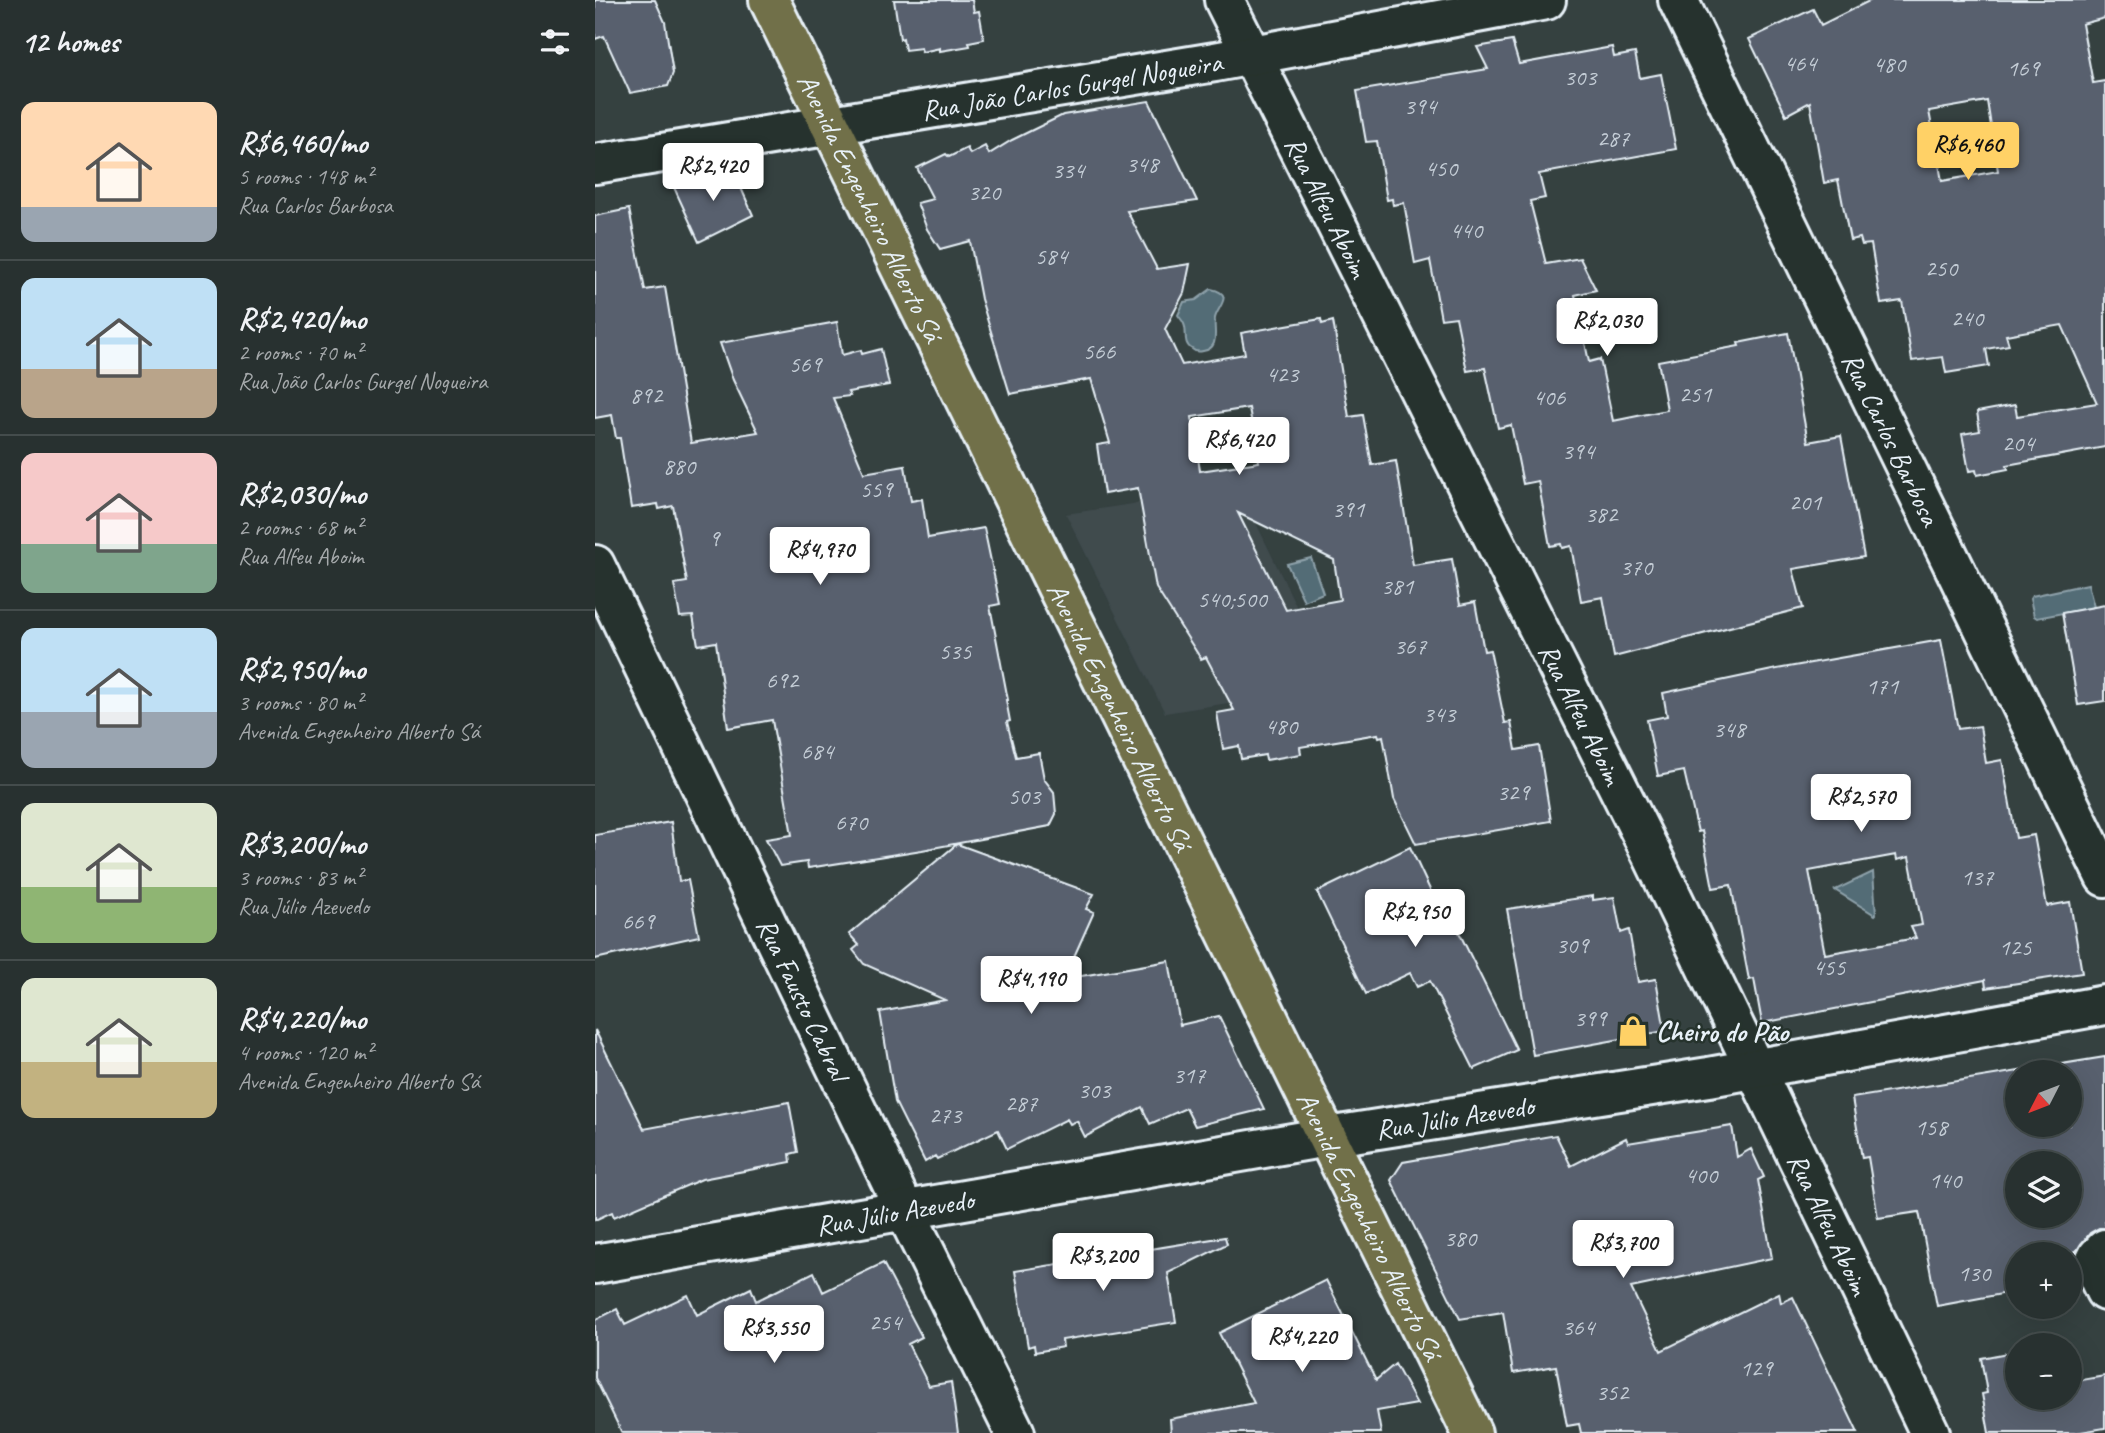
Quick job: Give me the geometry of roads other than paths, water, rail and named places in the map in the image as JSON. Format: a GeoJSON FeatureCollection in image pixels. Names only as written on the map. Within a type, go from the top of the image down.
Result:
{"type":"FeatureCollection","features":[{"type":"Feature","properties":{"kind":"main road","name":"Avenida Engenheiro Alberto Sá"},"geometry":{"type":"LineString","coordinates":[[769,0],[1472,1433]]}},
{"type":"Feature","properties":{"kind":"street","name":"Rua Alfeu Aboim"},"geometry":{"type":"LineString","coordinates":[[1224,0],[1647,845],[1930,1433]]}},
{"type":"Feature","properties":{"kind":"street","name":"Rua João Carlos Gurgel Nogueira"},"geometry":{"type":"LineString","coordinates":[[595,164],[1251,55],[1546,0]]}},
{"type":"Feature","properties":{"kind":"street","name":"Rua Carlos Barbosa"},"geometry":{"type":"LineString","coordinates":[[1678,0],[2105,877]]}},
{"type":"Feature","properties":{"kind":"street","name":"Rua Fausto Cabral"},"geometry":{"type":"LineString","coordinates":[[595,565],[905,1211],[1015,1433]]}},
{"type":"Feature","properties":{"kind":"street","name":"Rua Júlio Azevedo"},"geometry":{"type":"LineString","coordinates":[[595,1264],[1327,1137],[1754,1069],[2105,1005]]}},
{"type":"Feature","properties":{"kind":"street"},"geometry":{"type":"LineString","coordinates":[[2105,1249],[2093,1266],[2105,1291]]}},
{"type":"Feature","properties":{"kind":"water"},"geometry":{"type":"Polygon","coordinates":[[[1211,289],[1224,297],[1215,318],[1215,338],[1209,349],[1196,351],[1187,344],[1185,327],[1178,315],[1184,302],[1196,300],[1211,289]]]}},
{"type":"Feature","properties":{"kind":"water"},"geometry":{"type":"Polygon","coordinates":[[[1311,558],[1323,593],[1304,601],[1287,564],[1311,558]]]}},
{"type":"Feature","properties":{"kind":"water"},"geometry":{"type":"Polygon","coordinates":[[[2088,584],[2094,607],[2037,618],[2034,616],[2030,599],[2032,596],[2088,584]]]}},
{"type":"Feature","properties":{"kind":"water"},"geometry":{"type":"Polygon","coordinates":[[[1873,872],[1876,914],[1875,915],[1835,890],[1873,872]]]}},
{"type":"Feature","properties":{"kind":"place","name":"Cheiro do Pão"},"geometry":{"type":"Point","coordinates":[1633,1031]}}]}
